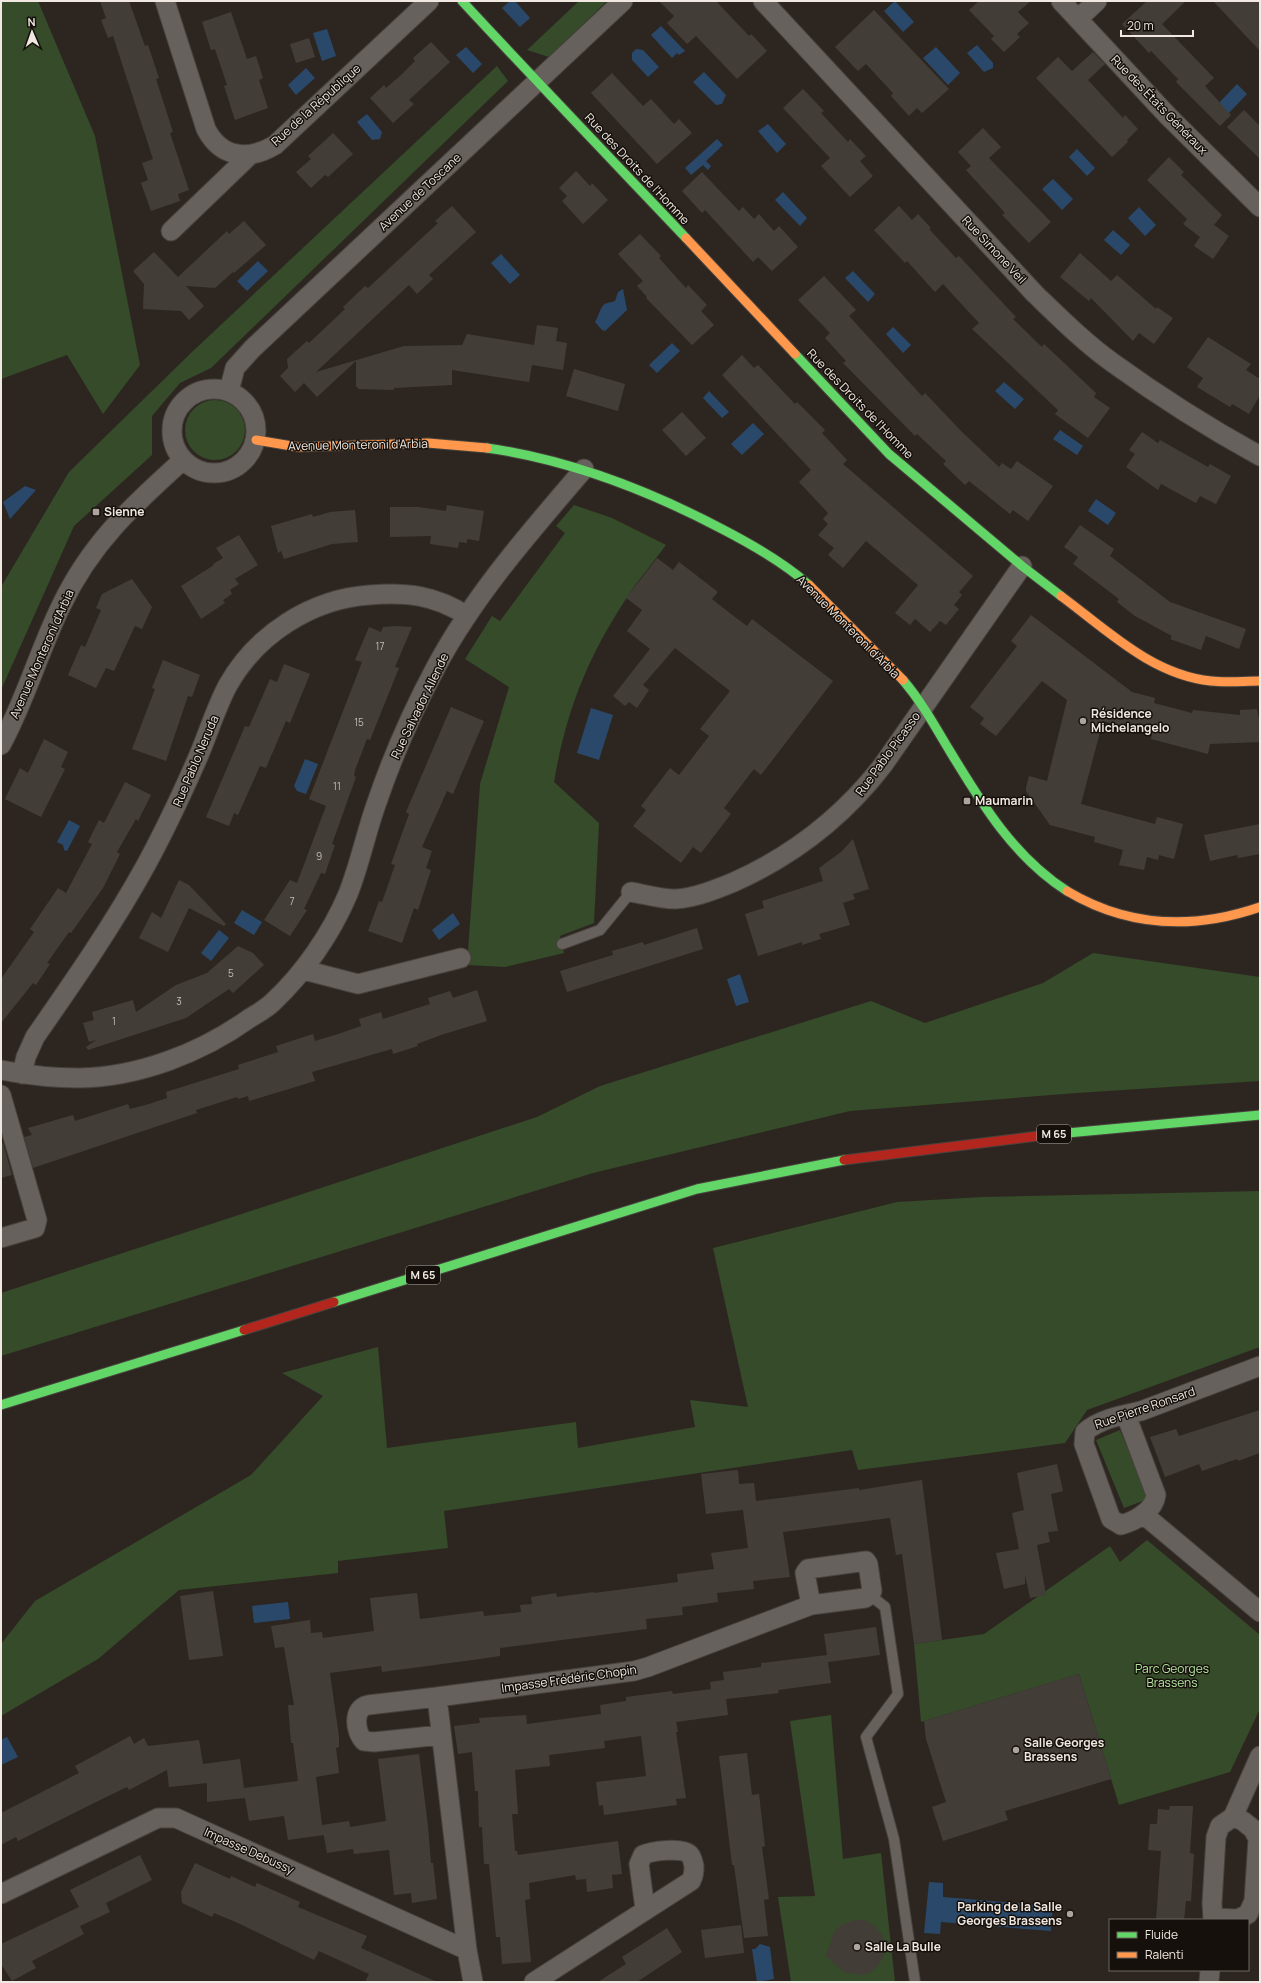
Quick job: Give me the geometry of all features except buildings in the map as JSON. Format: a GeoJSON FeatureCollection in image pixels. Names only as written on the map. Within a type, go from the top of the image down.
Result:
{"type":"FeatureCollection","features":[{"type":"Feature","properties":{"kind":"street","name":"Rue de la République"},"geometry":{"type":"LineString","coordinates":[[165,1],[206,129],[211,139],[224,151],[233,154],[251,154],[266,150],[275,145],[429,1]]}},
{"type":"Feature","properties":{"kind":"street"},"geometry":{"type":"LineString","coordinates":[[462,1],[537,82]]}},
{"type":"Feature","properties":{"kind":"street","name":"Avenue de Toscane"},"geometry":{"type":"LineString","coordinates":[[228,390],[235,368],[252,349],[623,1]]}},
{"type":"Feature","properties":{"kind":"street","name":"Rue Simone Veil"},"geometry":{"type":"LineString","coordinates":[[763,1],[1035,294],[1073,330],[1112,362],[1189,415],[1260,456]]}},
{"type":"Feature","properties":{"kind":"street","name":"Rue des États Généraux"},"geometry":{"type":"LineString","coordinates":[[1061,1],[1168,116],[1260,207]]}},
{"type":"Feature","properties":{"kind":"street"},"geometry":{"type":"LineString","coordinates":[[1078,19],[1097,1]]}},
{"type":"Feature","properties":{"kind":"street","name":"Rue des Droits de l'Homme"},"geometry":{"type":"LineString","coordinates":[[537,82],[889,454],[1022,566],[1143,657],[1164,668],[1187,676],[1211,681],[1260,681]]}},
{"type":"Feature","properties":{"kind":"street"},"geometry":{"type":"LineString","coordinates":[[170,231],[251,154]]}},
{"type":"Feature","properties":{"kind":"street"},"geometry":{"type":"LineString","coordinates":[[214,388],[228,390],[237,395],[248,405],[255,418],[256,440],[245,460],[234,469],[224,472],[209,473],[194,469],[183,460],[174,448],[171,433],[173,418],[180,405],[190,395],[199,391],[214,388]]}},
{"type":"Feature","properties":{"kind":"street","name":"Avenue Monteroni d'Arbia"},"geometry":{"type":"LineString","coordinates":[[256,440],[274,446],[303,448],[385,442],[471,446],[517,452],[584,469],[659,496],[746,542],[801,577],[884,661],[923,705],[992,815],[1020,853],[1050,879],[1075,897],[1109,910],[1143,920],[1172,923],[1201,922],[1240,914],[1260,907]]}},
{"type":"Feature","properties":{"kind":"street","name":"Avenue Monteroni d'Arbia"},"geometry":{"type":"LineString","coordinates":[[1,745],[61,605],[92,551],[115,523],[183,460]]}},
{"type":"Feature","properties":{"kind":"street","name":"Rue Salvador Allende"},"geometry":{"type":"LineString","coordinates":[[1,1070],[22,1074],[80,1078],[122,1073],[160,1063],[228,1034],[271,1004],[304,970],[332,925],[347,895],[359,862],[377,802],[402,735],[437,666],[467,616],[525,538],[584,469]]}},
{"type":"Feature","properties":{"kind":"street","name":"Rue Pablo Picasso"},"geometry":{"type":"LineString","coordinates":[[631,892],[675,900],[716,889],[760,870],[800,847],[834,819],[862,792],[883,765],[923,705],[1022,566]]}},
{"type":"Feature","properties":{"kind":"street","name":"Rue Pablo Neruda"},"geometry":{"type":"LineString","coordinates":[[22,1074],[26,1057],[35,1037],[107,930],[145,867],[177,807],[227,687],[250,654],[269,636],[288,622],[330,603],[360,595],[385,594],[432,598],[450,605],[467,616]]}},
{"type":"Feature","properties":{"kind":"street"},"geometry":{"type":"LineString","coordinates":[[304,970],[358,984],[461,958]]}},
{"type":"Feature","properties":{"kind":"street"},"geometry":{"type":"LineString","coordinates":[[1,1095],[37,1220],[35,1228],[1,1238]]}},
{"type":"Feature","properties":{"kind":"street","name":"M 65"},"geometry":{"type":"LineString","coordinates":[[1,1405],[697,1188],[848,1159],[1002,1139],[1260,1116]]}},
{"type":"Feature","properties":{"kind":"street","name":"M 65"},"geometry":{"type":"LineString","coordinates":[[848,1159],[1010,1149]]}},
{"type":"Feature","properties":{"kind":"street","name":"Rue Pierre Ronsard"},"geometry":{"type":"LineString","coordinates":[[1143,1514],[1129,1523],[1121,1525],[1111,1519],[1084,1444],[1085,1432],[1090,1427],[1126,1414],[1141,1411],[1260,1366]]}},
{"type":"Feature","properties":{"kind":"street"},"geometry":{"type":"LineString","coordinates":[[1126,1414],[1156,1495],[1156,1502],[1143,1514],[1260,1612]]}},
{"type":"Feature","properties":{"kind":"street"},"geometry":{"type":"LineString","coordinates":[[811,1606],[805,1573],[808,1569],[866,1561],[868,1564],[872,1591],[870,1595]]}},
{"type":"Feature","properties":{"kind":"street","name":"Impasse Frédéric Chopin"},"geometry":{"type":"LineString","coordinates":[[441,1734],[374,1742],[364,1741],[359,1734],[357,1713],[359,1709],[368,1705],[634,1671],[811,1606],[864,1598],[870,1595]]}},
{"type":"Feature","properties":{"kind":"street"},"geometry":{"type":"LineString","coordinates":[[437,1697],[467,1950],[473,1982]]}},
{"type":"Feature","properties":{"kind":"street"},"geometry":{"type":"LineString","coordinates":[[1232,1817],[1243,1821],[1253,1829],[1258,1839],[1254,1901],[1248,1914],[1238,1919],[1213,1919],[1212,1904],[1216,1837],[1220,1826],[1232,1817],[1260,1756]]}},
{"type":"Feature","properties":{"kind":"street","name":"Impasse Debussy"},"geometry":{"type":"LineString","coordinates":[[1,1894],[158,1818],[176,1818],[467,1950]]}},
{"type":"Feature","properties":{"kind":"street"},"geometry":{"type":"LineString","coordinates":[[534,1982],[645,1909]]}},
{"type":"Feature","properties":{"kind":"street"},"geometry":{"type":"LineString","coordinates":[[1209,1982],[1210,1971]]}},
{"type":"Feature","properties":{"kind":"lane","name":"Rue Pablo Picasso"},"geometry":{"type":"LineString","coordinates":[[562,944],[600,930],[631,892]]}},
{"type":"Feature","properties":{"kind":"lane"},"geometry":{"type":"LineString","coordinates":[[870,1595],[885,1607],[898,1694],[866,1737],[894,1839],[915,1982]]}},
{"type":"Feature","properties":{"kind":"green space"},"geometry":{"type":"Polygon","coordinates":[[[1,1],[38,1],[95,136],[140,365],[103,414],[67,355],[1,379],[1,1]]]}},
{"type":"Feature","properties":{"kind":"green space"},"geometry":{"type":"Polygon","coordinates":[[[579,1],[607,1],[549,57],[527,50],[579,1]]]}},
{"type":"Feature","properties":{"kind":"green space"},"geometry":{"type":"Polygon","coordinates":[[[497,66],[508,81],[211,368],[180,383],[152,416],[152,455],[74,526],[1,690],[1,587],[69,472],[193,351],[497,66]]]}},
{"type":"Feature","properties":{"kind":"green space"},"geometry":{"type":"Polygon","coordinates":[[[215,400],[232,405],[240,413],[245,430],[240,447],[232,455],[215,460],[198,455],[190,447],[185,430],[190,413],[198,405],[215,400]]]}},
{"type":"Feature","properties":{"kind":"green space"},"geometry":{"type":"Polygon","coordinates":[[[574,505],[612,518],[666,545],[635,585],[612,621],[589,664],[565,732],[554,782],[599,823],[594,923],[560,936],[564,953],[505,967],[467,965],[480,784],[509,687],[465,659],[492,616],[500,621],[565,533],[556,526],[574,505]]]}},
{"type":"Feature","properties":{"kind":"green space"},"geometry":{"type":"Polygon","coordinates":[[[1093,953],[1260,977],[1260,1081],[1077,1093],[850,1111],[593,1173],[1,1356],[1,1293],[537,1117],[600,1086],[871,1001],[925,1023],[1043,983],[1093,953]]]}},
{"type":"Feature","properties":{"kind":"green space"},"geometry":{"type":"Polygon","coordinates":[[[1260,1191],[1260,1347],[1087,1410],[1065,1443],[858,1470],[852,1450],[444,1511],[448,1548],[338,1561],[338,1573],[179,1590],[98,1659],[1,1716],[1,1644],[35,1601],[251,1475],[323,1396],[282,1373],[378,1347],[387,1448],[576,1422],[578,1448],[695,1427],[690,1400],[748,1407],[713,1248],[897,1202],[982,1197],[1260,1191]]]}},
{"type":"Feature","properties":{"kind":"green space"},"geometry":{"type":"Polygon","coordinates":[[[1120,1430],[1148,1499],[1124,1508],[1096,1440],[1120,1430]]]}},
{"type":"Feature","properties":{"kind":"green space","name":"Parc Georges Brassens"},"geometry":{"type":"Polygon","coordinates":[[[1147,1540],[1260,1635],[1260,1709],[1230,1772],[1119,1805],[1079,1674],[921,1722],[914,1644],[984,1634],[1110,1546],[1120,1562],[1147,1540]]]}},
{"type":"Feature","properties":{"kind":"green space"},"geometry":{"type":"Polygon","coordinates":[[[831,1715],[843,1859],[881,1853],[895,1982],[791,1982],[778,1897],[815,1896],[790,1721],[831,1715]]]}},
{"type":"Feature","properties":{"kind":"water"},"geometry":{"type":"Polygon","coordinates":[[[510,1],[515,1],[530,18],[520,27],[502,8],[510,1]]]}},
{"type":"Feature","properties":{"kind":"water"},"geometry":{"type":"Polygon","coordinates":[[[895,1],[914,22],[903,32],[884,11],[895,1]]]}},
{"type":"Feature","properties":{"kind":"water"},"geometry":{"type":"Polygon","coordinates":[[[661,26],[685,51],[679,55],[677,53],[672,58],[651,35],[661,26]]]}},
{"type":"Feature","properties":{"kind":"water"},"geometry":{"type":"Polygon","coordinates":[[[327,29],[336,56],[322,61],[313,33],[327,29]]]}},
{"type":"Feature","properties":{"kind":"water"},"geometry":{"type":"Polygon","coordinates":[[[977,45],[993,63],[993,68],[984,72],[967,53],[977,45]]]}},
{"type":"Feature","properties":{"kind":"water"},"geometry":{"type":"Polygon","coordinates":[[[466,47],[482,64],[473,73],[456,55],[466,47]]]}},
{"type":"Feature","properties":{"kind":"water"},"geometry":{"type":"Polygon","coordinates":[[[936,47],[960,73],[948,85],[923,58],[936,47]]]}},
{"type":"Feature","properties":{"kind":"water"},"geometry":{"type":"Polygon","coordinates":[[[636,49],[643,50],[659,67],[648,77],[632,60],[632,53],[636,49]]]}},
{"type":"Feature","properties":{"kind":"water"},"geometry":{"type":"Polygon","coordinates":[[[306,68],[315,78],[296,95],[288,85],[306,68]]]}},
{"type":"Feature","properties":{"kind":"water"},"geometry":{"type":"Polygon","coordinates":[[[704,72],[726,95],[722,104],[716,105],[693,82],[704,72]]]}},
{"type":"Feature","properties":{"kind":"water"},"geometry":{"type":"Polygon","coordinates":[[[1237,84],[1247,94],[1228,114],[1218,104],[1237,84]]]}},
{"type":"Feature","properties":{"kind":"water"},"geometry":{"type":"Polygon","coordinates":[[[367,114],[382,132],[380,139],[372,140],[357,122],[367,114]]]}},
{"type":"Feature","properties":{"kind":"water"},"geometry":{"type":"Polygon","coordinates":[[[768,124],[786,144],[777,153],[758,131],[768,124]]]}},
{"type":"Feature","properties":{"kind":"water"},"geometry":{"type":"Polygon","coordinates":[[[717,139],[723,145],[706,161],[711,166],[708,170],[703,165],[691,175],[685,168],[717,139]]]}},
{"type":"Feature","properties":{"kind":"water"},"geometry":{"type":"Polygon","coordinates":[[[1077,149],[1095,168],[1087,176],[1069,157],[1077,149]]]}},
{"type":"Feature","properties":{"kind":"water"},"geometry":{"type":"Polygon","coordinates":[[[1053,179],[1073,199],[1062,210],[1042,189],[1053,179]]]}},
{"type":"Feature","properties":{"kind":"water"},"geometry":{"type":"Polygon","coordinates":[[[783,192],[807,218],[800,226],[775,200],[783,192]]]}},
{"type":"Feature","properties":{"kind":"water"},"geometry":{"type":"Polygon","coordinates":[[[1139,207],[1156,225],[1145,236],[1128,218],[1139,207]]]}},
{"type":"Feature","properties":{"kind":"water"},"geometry":{"type":"Polygon","coordinates":[[[1113,230],[1130,245],[1121,255],[1104,240],[1113,230]]]}},
{"type":"Feature","properties":{"kind":"water"},"geometry":{"type":"Polygon","coordinates":[[[501,254],[520,275],[510,284],[491,263],[501,254]]]}},
{"type":"Feature","properties":{"kind":"water"},"geometry":{"type":"Polygon","coordinates":[[[258,261],[268,271],[247,291],[237,281],[258,261]]]}},
{"type":"Feature","properties":{"kind":"water"},"geometry":{"type":"Polygon","coordinates":[[[853,271],[875,294],[868,302],[845,278],[853,271]]]}},
{"type":"Feature","properties":{"kind":"water"},"geometry":{"type":"Polygon","coordinates":[[[623,289],[627,310],[605,331],[602,330],[595,322],[601,309],[605,304],[615,301],[618,292],[623,289]]]}},
{"type":"Feature","properties":{"kind":"water"},"geometry":{"type":"Polygon","coordinates":[[[893,327],[911,345],[903,353],[886,334],[893,327]]]}},
{"type":"Feature","properties":{"kind":"water"},"geometry":{"type":"Polygon","coordinates":[[[672,343],[680,351],[657,373],[649,365],[672,343]]]}},
{"type":"Feature","properties":{"kind":"water"},"geometry":{"type":"Polygon","coordinates":[[[1004,382],[1024,399],[1015,409],[995,391],[1004,382]]]}},
{"type":"Feature","properties":{"kind":"water"},"geometry":{"type":"Polygon","coordinates":[[[709,391],[729,412],[722,418],[703,398],[709,391]]]}},
{"type":"Feature","properties":{"kind":"water"},"geometry":{"type":"Polygon","coordinates":[[[753,423],[764,434],[742,455],[731,444],[753,423]]]}},
{"type":"Feature","properties":{"kind":"water"},"geometry":{"type":"Polygon","coordinates":[[[1060,430],[1083,446],[1077,455],[1053,439],[1060,430]]]}},
{"type":"Feature","properties":{"kind":"water"},"geometry":{"type":"Polygon","coordinates":[[[25,486],[36,490],[10,519],[3,502],[25,486]]]}},
{"type":"Feature","properties":{"kind":"water"},"geometry":{"type":"Polygon","coordinates":[[[1096,499],[1116,513],[1108,525],[1088,511],[1096,499]]]}},
{"type":"Feature","properties":{"kind":"water"},"geometry":{"type":"Polygon","coordinates":[[[591,708],[613,715],[599,760],[577,753],[591,708]]]}},
{"type":"Feature","properties":{"kind":"water"},"geometry":{"type":"Polygon","coordinates":[[[305,759],[318,764],[306,794],[297,791],[294,786],[305,759]]]}},
{"type":"Feature","properties":{"kind":"water"},"geometry":{"type":"Polygon","coordinates":[[[69,820],[80,826],[67,851],[64,850],[63,845],[57,842],[69,820]]]}},
{"type":"Feature","properties":{"kind":"water"},"geometry":{"type":"Polygon","coordinates":[[[242,910],[262,922],[254,935],[234,923],[242,910]]]}},
{"type":"Feature","properties":{"kind":"water"},"geometry":{"type":"Polygon","coordinates":[[[453,913],[460,924],[439,940],[432,930],[453,913]]]}},
{"type":"Feature","properties":{"kind":"water"},"geometry":{"type":"Polygon","coordinates":[[[219,930],[229,938],[211,961],[201,953],[219,930]]]}},
{"type":"Feature","properties":{"kind":"water"},"geometry":{"type":"Polygon","coordinates":[[[740,974],[749,1002],[736,1006],[727,979],[740,974]]]}},
{"type":"Feature","properties":{"kind":"water"},"geometry":{"type":"Polygon","coordinates":[[[288,1602],[290,1619],[254,1623],[252,1606],[288,1602]]]}},
{"type":"Feature","properties":{"kind":"water"},"geometry":{"type":"Polygon","coordinates":[[[7,1737],[18,1757],[1,1765],[1,1740],[7,1737]]]}},
{"type":"Feature","properties":{"kind":"water"},"geometry":{"type":"Polygon","coordinates":[[[929,1882],[943,1883],[943,1897],[1053,1906],[1051,1931],[941,1922],[940,1934],[924,1933],[929,1882]]]}},
{"type":"Feature","properties":{"kind":"water"},"geometry":{"type":"Polygon","coordinates":[[[760,1944],[770,1947],[774,1979],[757,1982],[752,1949],[755,1949],[760,1944]]]}},
{"type":"Feature","properties":{"kind":"traffic: fast"},"geometry":{"type":"LineString","coordinates":[[462,1],[686,238]]}},
{"type":"Feature","properties":{"kind":"traffic: fast"},"geometry":{"type":"LineString","coordinates":[[795,354],[889,454],[1022,566],[1061,596]]}},
{"type":"Feature","properties":{"kind":"traffic: fast"},"geometry":{"type":"LineString","coordinates":[[487,448],[549,460],[608,478],[637,489],[694,515],[745,541],[778,561],[809,585]]}},
{"type":"Feature","properties":{"kind":"traffic: fast"},"geometry":{"type":"LineString","coordinates":[[903,680],[926,711],[971,785],[998,824],[1029,861],[1047,877],[1067,891]]}},
{"type":"Feature","properties":{"kind":"traffic: fast"},"geometry":{"type":"LineString","coordinates":[[1046,1135],[1260,1115]]}},
{"type":"Feature","properties":{"kind":"traffic: fast"},"geometry":{"type":"LineString","coordinates":[[334,1302],[697,1189],[844,1160]]}},
{"type":"Feature","properties":{"kind":"traffic: fast"},"geometry":{"type":"LineString","coordinates":[[1,1405],[244,1330]]}},
{"type":"Feature","properties":{"kind":"traffic: slow"},"geometry":{"type":"LineString","coordinates":[[686,238],[795,354]]}},
{"type":"Feature","properties":{"kind":"traffic: slow"},"geometry":{"type":"LineString","coordinates":[[256,440],[298,447],[428,443],[487,448]]}},
{"type":"Feature","properties":{"kind":"traffic: slow"},"geometry":{"type":"LineString","coordinates":[[809,585],[903,680]]}},
{"type":"Feature","properties":{"kind":"traffic: slow"},"geometry":{"type":"LineString","coordinates":[[1061,596],[1131,649],[1169,670],[1190,677],[1211,681],[1260,681]]}},
{"type":"Feature","properties":{"kind":"traffic: slow"},"geometry":{"type":"LineString","coordinates":[[1067,891],[1090,903],[1114,912],[1162,922],[1186,922],[1210,919],[1260,907]]}},
{"type":"Feature","properties":{"kind":"traffic: jam"},"geometry":{"type":"LineString","coordinates":[[844,1160],[1046,1135]]}},
{"type":"Feature","properties":{"kind":"traffic: jam"},"geometry":{"type":"LineString","coordinates":[[244,1330],[334,1302]]}},
{"type":"Feature","properties":{"kind":"place","name":"Sienne"},"geometry":{"type":"Point","coordinates":[96,512]}},
{"type":"Feature","properties":{"kind":"place","name":"Résidence Michelangelo"},"geometry":{"type":"Point","coordinates":[1083,721]}},
{"type":"Feature","properties":{"kind":"place","name":"Maumarin"},"geometry":{"type":"Point","coordinates":[967,801]}},
{"type":"Feature","properties":{"kind":"place","name":"Salle Georges Brassens"},"geometry":{"type":"Point","coordinates":[1016,1750]}},
{"type":"Feature","properties":{"kind":"place","name":"Parking de la Salle Georges Brassens"},"geometry":{"type":"Point","coordinates":[1070,1914]}},
{"type":"Feature","properties":{"kind":"place","name":"Salle La Bulle"},"geometry":{"type":"Point","coordinates":[857,1947]}}]}
